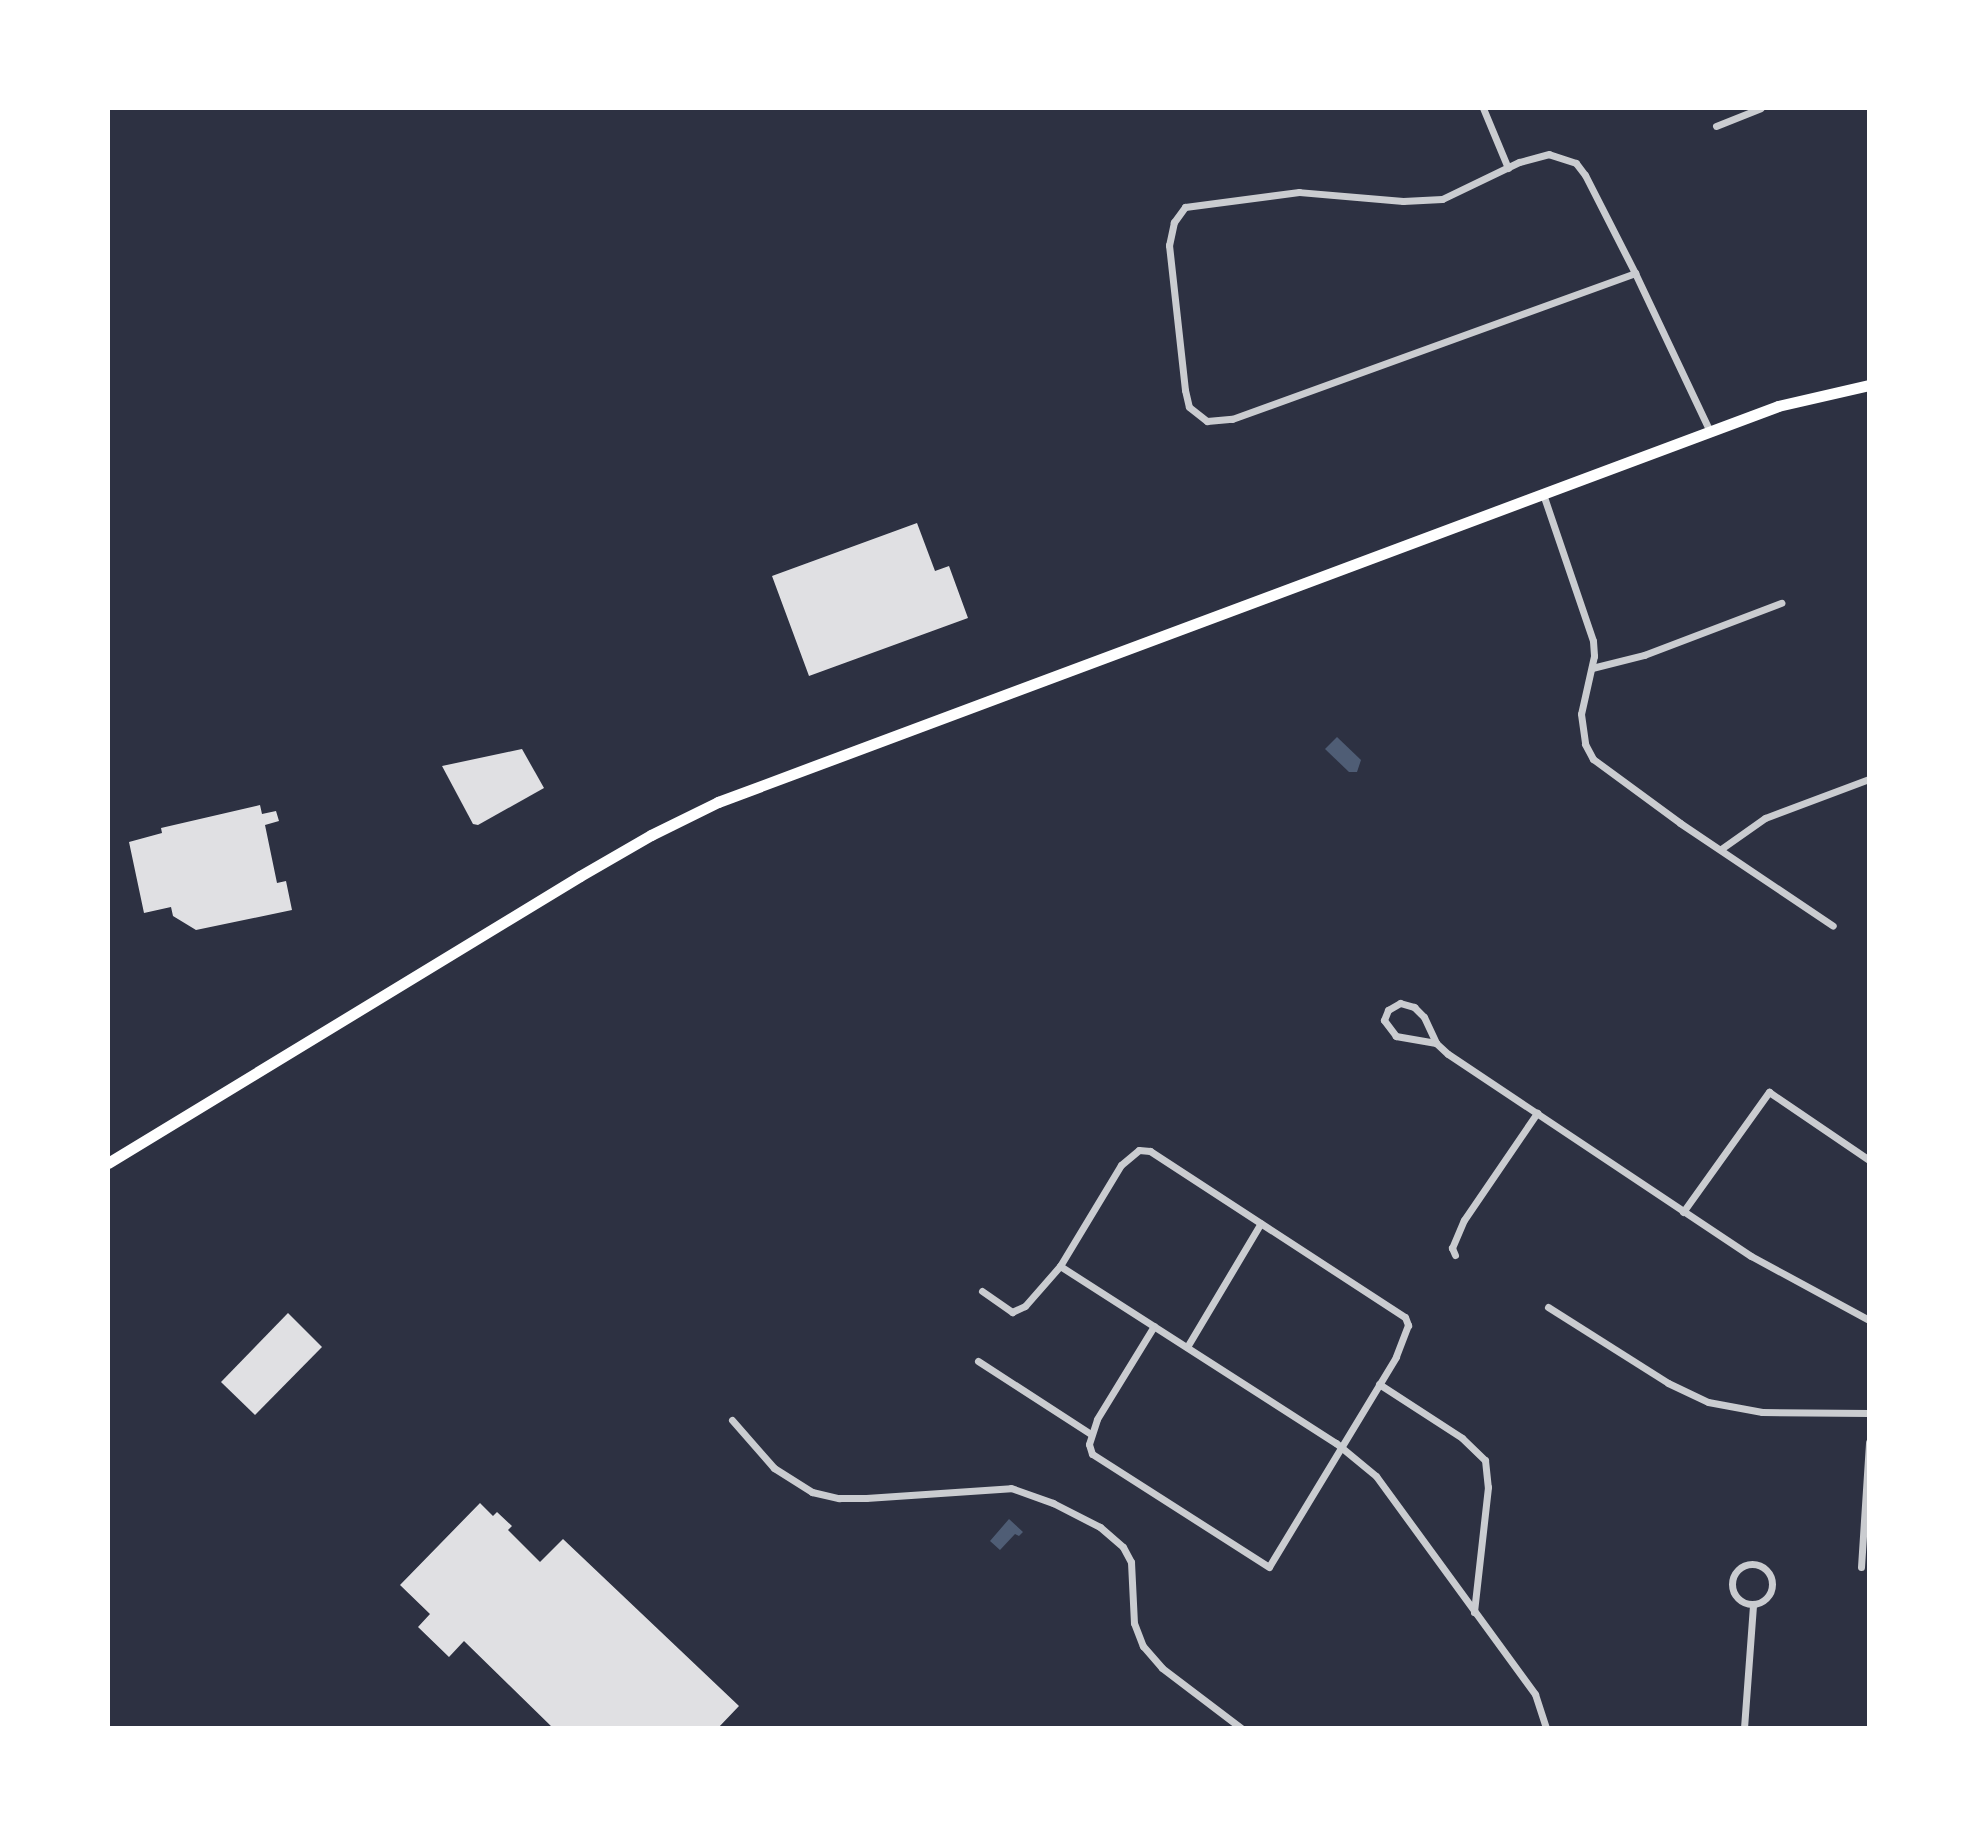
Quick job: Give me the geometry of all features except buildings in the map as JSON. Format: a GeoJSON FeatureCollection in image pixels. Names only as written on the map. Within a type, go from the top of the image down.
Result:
{"type":"FeatureCollection","features":[{"type":"Feature","properties":{"kind":"highway"},"geometry":{"type":"LineString","coordinates":[[108,1163],[603,863],[718,802],[1778,406],[1869,385]]}},
{"type":"Feature","properties":{"kind":"street"},"geometry":{"type":"LineString","coordinates":[[1483,108],[1508,168]]}},
{"type":"Feature","properties":{"kind":"street"},"geometry":{"type":"LineString","coordinates":[[1716,126],[1761,108]]}},
{"type":"Feature","properties":{"kind":"street"},"geometry":{"type":"LineString","coordinates":[[1635,273],[1232,419],[1207,421],[1189,407],[1181,375],[1169,245],[1174,222],[1185,207],[1299,192],[1403,201],[1442,199],[1533,156],[1549,154],[1576,163],[1635,273],[1710,432]]}},
{"type":"Feature","properties":{"kind":"street"},"geometry":{"type":"LineString","coordinates":[[1543,494],[1589,627],[1594,656],[1581,714],[1585,744],[1593,759],[1833,926]]}},
{"type":"Feature","properties":{"kind":"street"},"geometry":{"type":"LineString","coordinates":[[1592,668],[1644,655],[1781,603]]}},
{"type":"Feature","properties":{"kind":"street"},"geometry":{"type":"LineString","coordinates":[[1721,849],[1765,818],[1869,779]]}},
{"type":"Feature","properties":{"kind":"street"},"geometry":{"type":"LineString","coordinates":[[1436,1043],[1424,1017],[1414,1007],[1400,1003],[1388,1010],[1384,1020],[1396,1036],[1436,1043],[1683,1212],[1804,1288],[1869,1320]]}},
{"type":"Feature","properties":{"kind":"street"},"geometry":{"type":"LineString","coordinates":[[1683,1212],[1769,1092],[1869,1160]]}},
{"type":"Feature","properties":{"kind":"street"},"geometry":{"type":"LineString","coordinates":[[1455,1255],[1452,1248],[1464,1220],[1537,1113]]}},
{"type":"Feature","properties":{"kind":"street"},"geometry":{"type":"LineString","coordinates":[[982,1291],[1012,1312],[1019,1309],[1060,1266],[1129,1155],[1139,1150],[1150,1151],[1405,1317],[1408,1325],[1402,1345],[1269,1567],[1092,1454],[1089,1444],[1091,1434],[1154,1326]]}},
{"type":"Feature","properties":{"kind":"street"},"geometry":{"type":"LineString","coordinates":[[1187,1347],[1261,1223]]}},
{"type":"Feature","properties":{"kind":"street"},"geometry":{"type":"LineString","coordinates":[[1060,1266],[1340,1445],[1376,1476],[1398,1501],[1535,1694],[1546,1728]]}},
{"type":"Feature","properties":{"kind":"street"},"geometry":{"type":"LineString","coordinates":[[1548,1307],[1668,1383],[1708,1402],[1762,1412],[1869,1413]]}},
{"type":"Feature","properties":{"kind":"street"},"geometry":{"type":"LineString","coordinates":[[978,1361],[1091,1434]]}},
{"type":"Feature","properties":{"kind":"street"},"geometry":{"type":"LineString","coordinates":[[1379,1384],[1462,1438],[1485,1460],[1488,1487],[1474,1612]]}},
{"type":"Feature","properties":{"kind":"street"},"geometry":{"type":"LineString","coordinates":[[732,1420],[774,1468],[812,1492],[839,1498],[866,1498],[1011,1488],[1053,1503],[1100,1527],[1123,1547],[1131,1562],[1134,1623],[1143,1646],[1162,1668],[1241,1728]]}},
{"type":"Feature","properties":{"kind":"street"},"geometry":{"type":"LineString","coordinates":[[1861,1567],[1869,1442]]}},
{"type":"Feature","properties":{"kind":"street"},"geometry":{"type":"LineString","coordinates":[[1749,1564],[1767,1570],[1772,1582],[1765,1600],[1753,1604],[1739,1600],[1731,1582],[1737,1570],[1749,1564]]}},
{"type":"Feature","properties":{"kind":"street"},"geometry":{"type":"LineString","coordinates":[[1744,1728],[1753,1604]]}},
{"type":"Feature","properties":{"kind":"water"},"geometry":{"type":"Polygon","coordinates":[[[1337,737],[1361,760],[1357,772],[1349,772],[1325,749],[1337,737]]]}},
{"type":"Feature","properties":{"kind":"water"},"geometry":{"type":"Polygon","coordinates":[[[1009,1519],[1023,1532],[1019,1536],[1015,1534],[1000,1550],[990,1541],[1009,1519]]]}}]}
